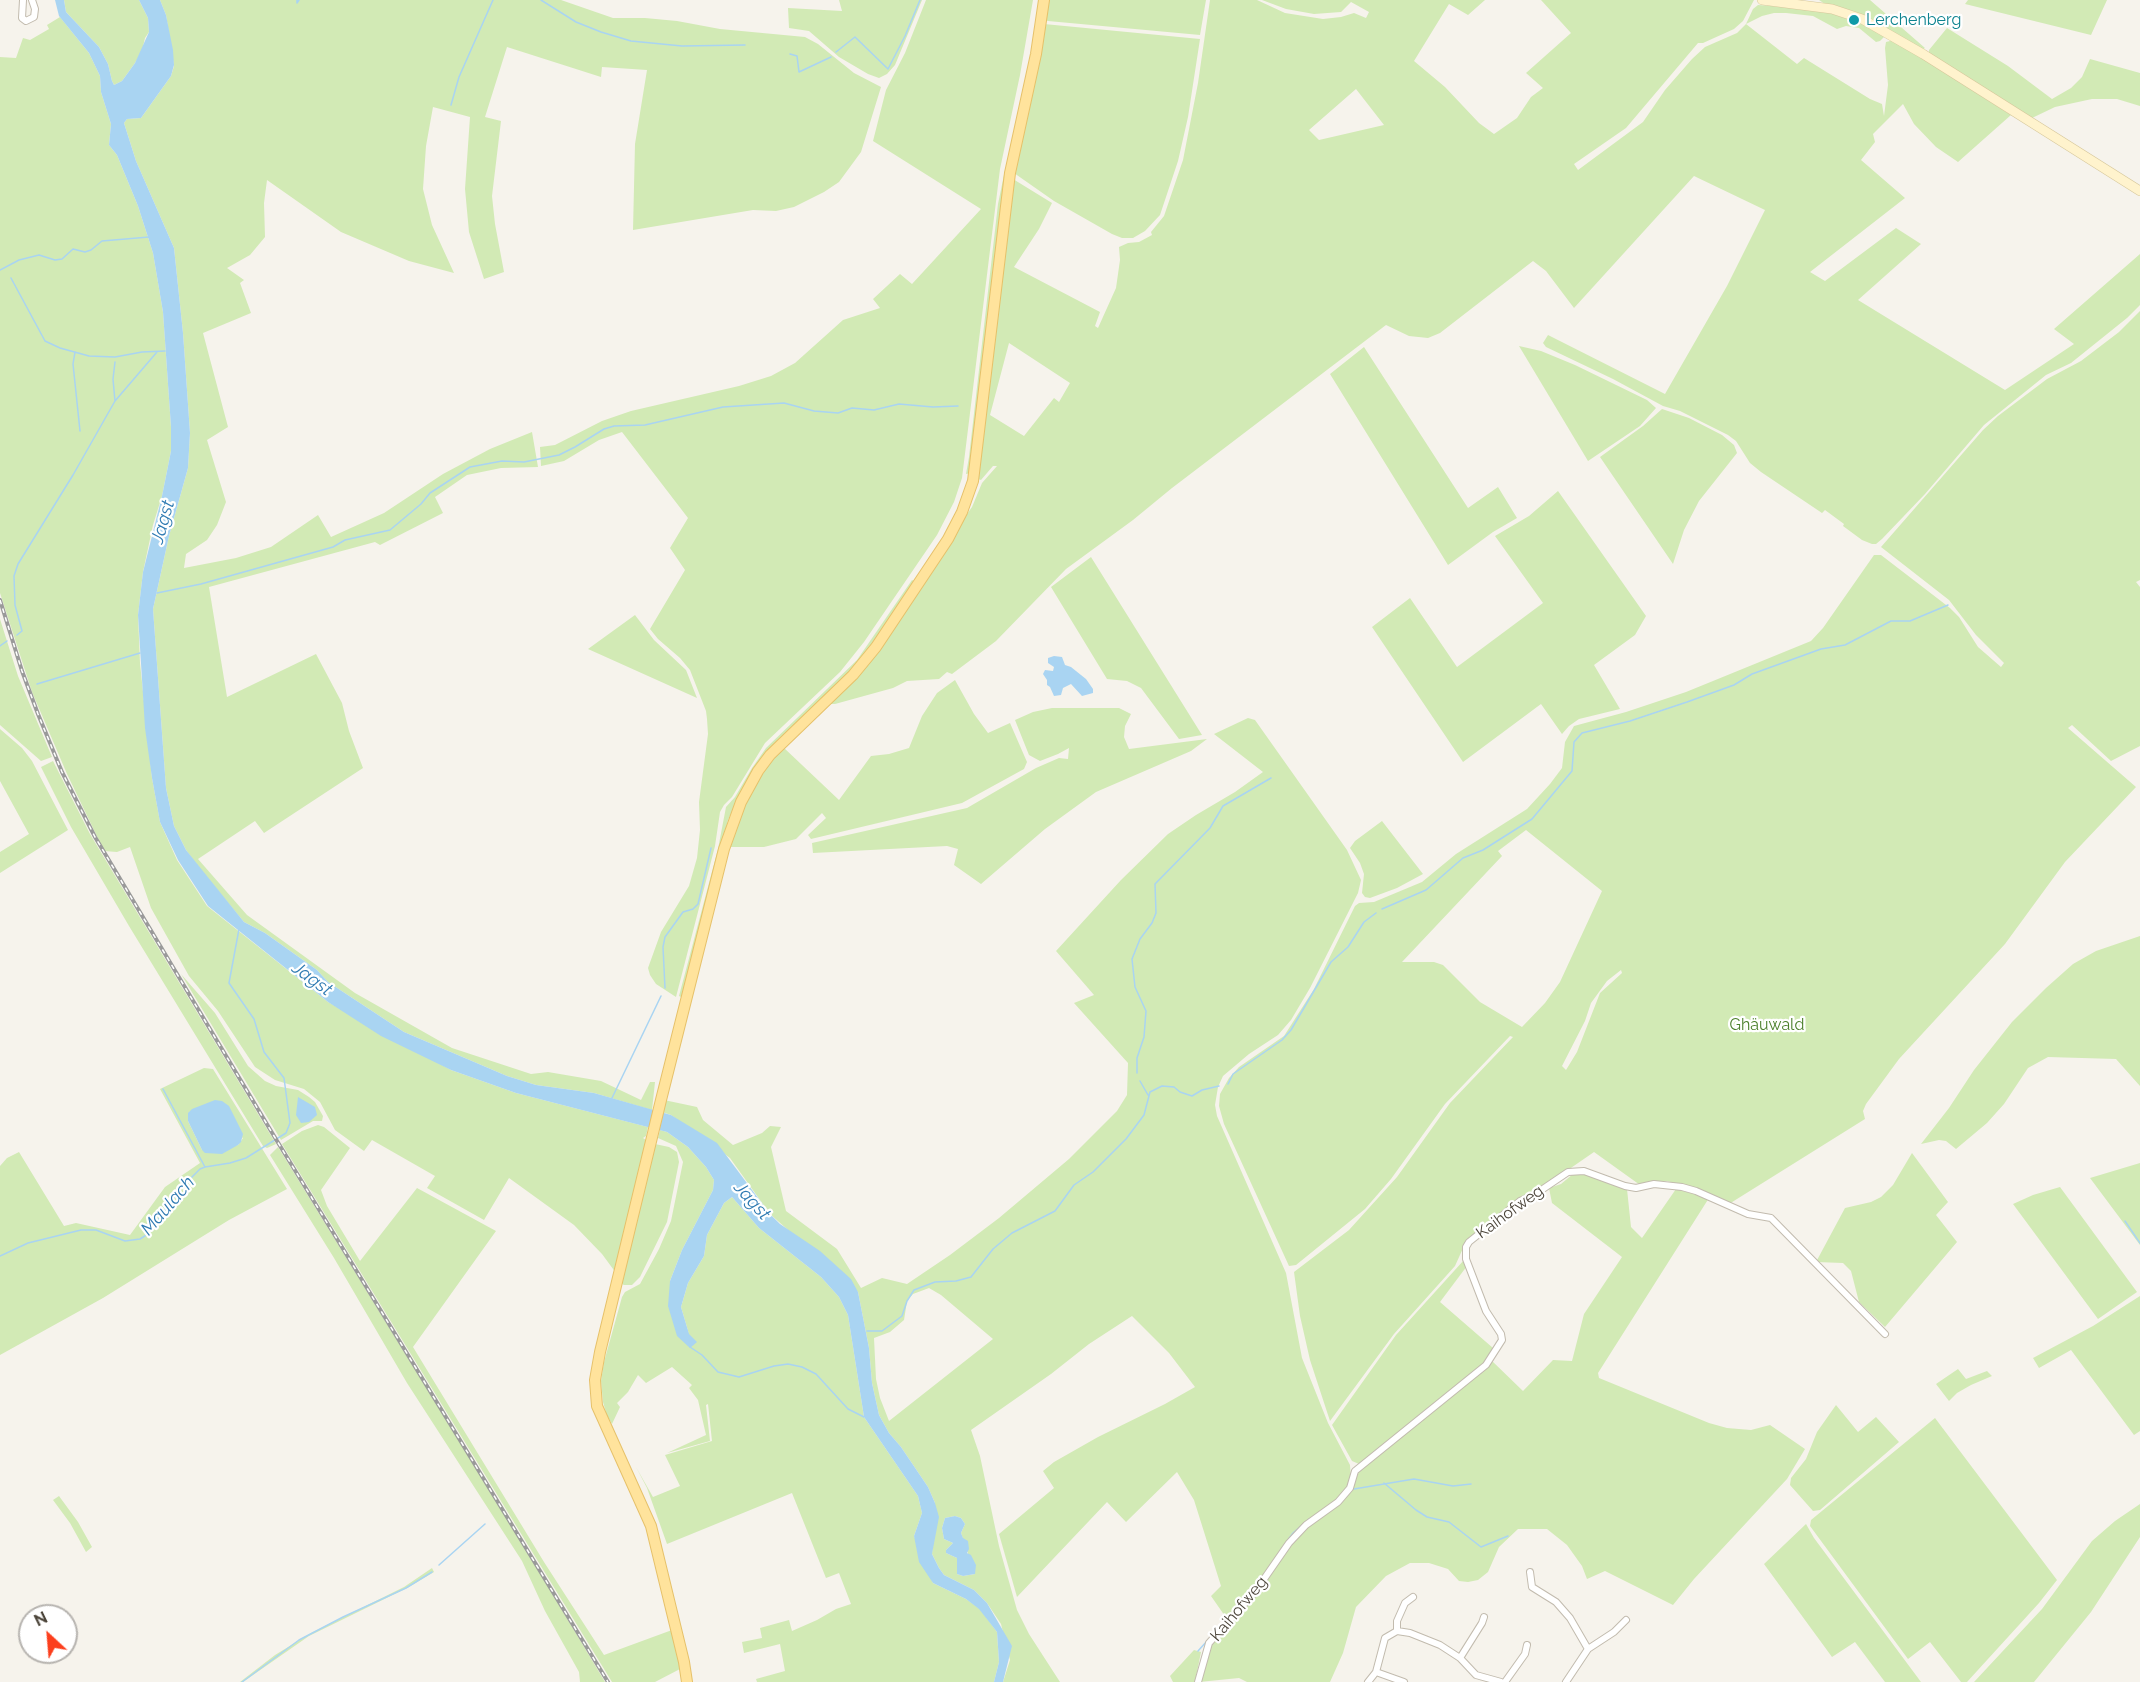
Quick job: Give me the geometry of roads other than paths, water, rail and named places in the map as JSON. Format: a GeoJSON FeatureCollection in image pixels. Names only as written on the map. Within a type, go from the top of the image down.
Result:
{"type":"FeatureCollection","features":[{"type":"Feature","properties":{"kind":"main road"},"geometry":{"type":"LineString","coordinates":[[687,1682],[651,1526],[600,1416],[596,1399],[596,1370],[724,849],[741,802],[758,771],[770,755],[868,658],[934,562],[962,512],[973,481],[1010,173],[1036,54],[1044,0]]}},
{"type":"Feature","properties":{"kind":"street"},"geometry":{"type":"LineString","coordinates":[[23,0],[22,18],[26,21],[34,17],[32,0]]}},
{"type":"Feature","properties":{"kind":"street"},"geometry":{"type":"LineString","coordinates":[[1762,0],[1832,9],[1862,19],[1923,54],[2140,191]]}},
{"type":"Feature","properties":{"kind":"street","name":"Kaihofweg"},"geometry":{"type":"LineString","coordinates":[[1198,1682],[1209,1643],[1255,1592],[1289,1543],[1306,1525],[1338,1502],[1350,1488],[1355,1471],[1486,1365],[1502,1340],[1502,1335],[1486,1311],[1466,1259],[1466,1246],[1520,1201],[1568,1172],[1584,1171],[1635,1188],[1654,1184],[1682,1187],[1748,1214],[1771,1218],[1885,1334]]}},
{"type":"Feature","properties":{"kind":"street"},"geometry":{"type":"LineString","coordinates":[[1530,1572],[1532,1587],[1556,1602],[1570,1618],[1588,1649]]}},
{"type":"Feature","properties":{"kind":"street"},"geometry":{"type":"LineString","coordinates":[[1397,1631],[1397,1621],[1406,1603],[1413,1597]]}},
{"type":"Feature","properties":{"kind":"street"},"geometry":{"type":"LineString","coordinates":[[1460,1658],[1484,1617]]}},
{"type":"Feature","properties":{"kind":"street"},"geometry":{"type":"LineString","coordinates":[[1566,1682],[1588,1649],[1614,1632],[1626,1620]]}},
{"type":"Feature","properties":{"kind":"street"},"geometry":{"type":"LineString","coordinates":[[1368,1682],[1376,1672],[1385,1638],[1397,1631],[1410,1633],[1440,1645],[1460,1658],[1476,1675],[1503,1682],[1525,1654],[1527,1645]]}},
{"type":"Feature","properties":{"kind":"street"},"geometry":{"type":"LineString","coordinates":[[1376,1672],[1404,1682]]}},
{"type":"Feature","properties":{"kind":"water","name":"Jagst"},"geometry":{"type":"Polygon","coordinates":[[[55,0],[64,0],[66,12],[99,47],[108,64],[114,85],[122,81],[135,63],[149,32],[148,18],[139,0],[160,0],[166,15],[173,50],[174,65],[171,76],[141,118],[127,119],[124,123],[136,161],[174,248],[183,333],[190,433],[188,468],[169,536],[153,609],[166,788],[174,826],[186,850],[244,922],[265,933],[317,970],[328,982],[404,1032],[507,1076],[536,1085],[594,1093],[671,1115],[717,1143],[770,1214],[780,1224],[820,1251],[851,1279],[858,1292],[879,1415],[889,1433],[928,1487],[935,1503],[939,1517],[932,1554],[939,1568],[944,1575],[974,1590],[987,1603],[1012,1646],[1003,1682],[994,1682],[999,1662],[997,1632],[979,1609],[966,1599],[933,1583],[919,1562],[914,1536],[922,1513],[918,1496],[864,1417],[848,1315],[839,1297],[821,1277],[759,1228],[732,1197],[724,1203],[707,1235],[704,1256],[688,1283],[681,1307],[689,1334],[697,1342],[690,1348],[677,1336],[668,1306],[670,1281],[682,1250],[713,1190],[714,1180],[688,1147],[667,1132],[516,1093],[451,1070],[381,1036],[328,1002],[208,906],[178,860],[160,822],[152,778],[145,728],[138,615],[143,572],[171,451],[163,312],[153,253],[138,206],[117,155],[109,145],[111,124],[101,92],[100,76],[89,53],[59,16],[55,0]]]}},
{"type":"Feature","properties":{"kind":"water"},"geometry":{"type":"Polygon","coordinates":[[[1062,657],[1065,665],[1086,679],[1093,693],[1082,696],[1071,684],[1063,688],[1061,695],[1054,696],[1043,674],[1045,670],[1053,671],[1054,667],[1048,663],[1048,658],[1062,657]]]}},
{"type":"Feature","properties":{"kind":"water"},"geometry":{"type":"Polygon","coordinates":[[[298,1097],[315,1107],[317,1115],[309,1122],[301,1123],[296,1115],[298,1097]]]}},
{"type":"Feature","properties":{"kind":"water"},"geometry":{"type":"Polygon","coordinates":[[[215,1100],[222,1101],[229,1106],[243,1134],[238,1145],[222,1154],[205,1153],[188,1121],[188,1113],[192,1109],[215,1100]]]}},
{"type":"Feature","properties":{"kind":"water"},"geometry":{"type":"Polygon","coordinates":[[[955,1516],[961,1518],[965,1524],[961,1533],[968,1541],[967,1553],[971,1555],[976,1565],[975,1574],[963,1576],[957,1574],[957,1558],[946,1553],[953,1543],[944,1539],[942,1528],[945,1518],[955,1516]]]}},
{"type":"Feature","properties":{"kind":"waterway"},"geometry":{"type":"LineString","coordinates":[[297,0],[297,3],[299,0]]}},
{"type":"Feature","properties":{"kind":"waterway"},"geometry":{"type":"LineString","coordinates":[[451,105],[459,77],[493,0]]}},
{"type":"Feature","properties":{"kind":"waterway"},"geometry":{"type":"LineString","coordinates":[[541,0],[576,22],[631,41],[682,46],[745,45]]}},
{"type":"Feature","properties":{"kind":"waterway"},"geometry":{"type":"LineString","coordinates":[[836,52],[855,37],[888,69],[920,0]]}},
{"type":"Feature","properties":{"kind":"waterway"},"geometry":{"type":"LineString","coordinates":[[790,54],[797,56],[799,72],[831,57]]}},
{"type":"Feature","properties":{"kind":"waterway"},"geometry":{"type":"LineString","coordinates":[[0,270],[19,260],[39,255],[55,260],[62,259],[73,249],[85,252],[102,241],[149,237]]}},
{"type":"Feature","properties":{"kind":"waterway"},"geometry":{"type":"LineString","coordinates":[[11,278],[45,341],[89,356],[115,357],[165,351]]}},
{"type":"Feature","properties":{"kind":"waterway"},"geometry":{"type":"LineString","coordinates":[[75,352],[73,364],[80,431]]}},
{"type":"Feature","properties":{"kind":"waterway"},"geometry":{"type":"LineString","coordinates":[[115,362],[113,379],[115,401],[157,352]]}},
{"type":"Feature","properties":{"kind":"waterway"},"geometry":{"type":"LineString","coordinates":[[17,635],[22,631],[15,605],[14,576],[18,564],[115,401]]}},
{"type":"Feature","properties":{"kind":"waterway"},"geometry":{"type":"LineString","coordinates":[[157,593],[201,584],[333,547],[345,540],[390,530],[421,504],[430,493],[470,467],[502,461],[524,462],[559,455],[604,429],[614,426],[645,425],[723,407],[784,403],[814,411],[838,413],[852,408],[874,410],[899,404],[933,407],[958,406]]}},
{"type":"Feature","properties":{"kind":"waterway"},"geometry":{"type":"LineString","coordinates":[[1382,909],[1426,890],[1463,858],[1483,850],[1532,819],[1572,771],[1574,742],[1582,733],[1630,721],[1687,702],[1734,685],[1752,674],[1821,649],[1845,645],[1891,621],[1910,621],[1948,605]]}},
{"type":"Feature","properties":{"kind":"waterway"},"geometry":{"type":"LineString","coordinates":[[0,646],[7,641]]}},
{"type":"Feature","properties":{"kind":"waterway"},"geometry":{"type":"LineString","coordinates":[[37,684],[140,653]]}},
{"type":"Feature","properties":{"kind":"waterway"},"geometry":{"type":"LineString","coordinates":[[1137,1073],[1137,1058],[1144,1037],[1146,1011],[1135,987],[1132,959],[1140,939],[1152,923],[1156,913],[1155,884],[1210,828],[1223,806],[1271,778]]}},
{"type":"Feature","properties":{"kind":"waterway"},"geometry":{"type":"LineString","coordinates":[[665,988],[663,947],[665,937],[683,912],[693,909],[698,904],[711,848]]}},
{"type":"Feature","properties":{"kind":"waterway"},"geometry":{"type":"LineString","coordinates":[[1228,1084],[1233,1074],[1282,1040],[1291,1030],[1331,962],[1348,947],[1364,922],[1376,913]]}},
{"type":"Feature","properties":{"kind":"waterway","name":"Maulach"},"geometry":{"type":"LineString","coordinates":[[0,1256],[28,1243],[81,1230],[96,1230],[125,1241],[140,1239],[148,1234],[180,1189],[200,1169],[246,1158],[286,1133],[290,1123],[284,1078],[264,1052],[254,1019],[229,983],[239,929]]}},
{"type":"Feature","properties":{"kind":"waterway"},"geometry":{"type":"LineString","coordinates":[[612,1098],[661,996]]}},
{"type":"Feature","properties":{"kind":"waterway"},"geometry":{"type":"LineString","coordinates":[[1140,1081],[1148,1095]]}},
{"type":"Feature","properties":{"kind":"waterway"},"geometry":{"type":"LineString","coordinates":[[867,1331],[882,1331],[902,1316],[914,1290],[935,1282],[956,1281],[971,1277],[993,1249],[1012,1233],[1055,1211],[1074,1185],[1093,1172],[1126,1139],[1144,1115],[1150,1092],[1162,1086],[1174,1087],[1192,1096],[1202,1090],[1219,1086]]}},
{"type":"Feature","properties":{"kind":"waterway"},"geometry":{"type":"LineString","coordinates":[[163,1089],[205,1167]]}},
{"type":"Feature","properties":{"kind":"waterway"},"geometry":{"type":"LineString","coordinates":[[2125,1221],[2140,1243]]}},
{"type":"Feature","properties":{"kind":"waterway"},"geometry":{"type":"LineString","coordinates":[[690,1347],[702,1355],[718,1372],[739,1377],[774,1366],[788,1364],[802,1367],[816,1374],[848,1409],[864,1417]]}},
{"type":"Feature","properties":{"kind":"waterway"},"geometry":{"type":"LineString","coordinates":[[1354,1489],[1414,1479],[1453,1486],[1471,1484]]}},
{"type":"Feature","properties":{"kind":"waterway"},"geometry":{"type":"LineString","coordinates":[[1384,1483],[1416,1510],[1427,1517],[1449,1522],[1481,1547],[1508,1536]]}},
{"type":"Feature","properties":{"kind":"waterway"},"geometry":{"type":"LineString","coordinates":[[1280,1551],[1293,1533],[1309,1519]]}},
{"type":"Feature","properties":{"kind":"waterway"},"geometry":{"type":"LineString","coordinates":[[439,1565],[485,1524]]}},
{"type":"Feature","properties":{"kind":"waterway"},"geometry":{"type":"LineString","coordinates":[[242,1682],[299,1640],[406,1588],[432,1572]]}},
{"type":"Feature","properties":{"kind":"waterway"},"geometry":{"type":"LineString","coordinates":[[1228,1626],[1261,1590]]}},
{"type":"Feature","properties":{"kind":"waterway"},"geometry":{"type":"LineString","coordinates":[[1198,1651],[1252,1591]]}},
{"type":"Feature","properties":{"kind":"railway"},"geometry":{"type":"LineString","coordinates":[[0,600],[38,714],[62,772],[95,837],[274,1136],[608,1682]]}},
{"type":"Feature","properties":{"kind":"place","name":"Lerchenberg"},"geometry":{"type":"Point","coordinates":[1854,20]}},
{"type":"Feature","properties":{"kind":"park label","name":"Ghäuwald"},"geometry":{"type":"Point","coordinates":[1767,1025]}}]}
